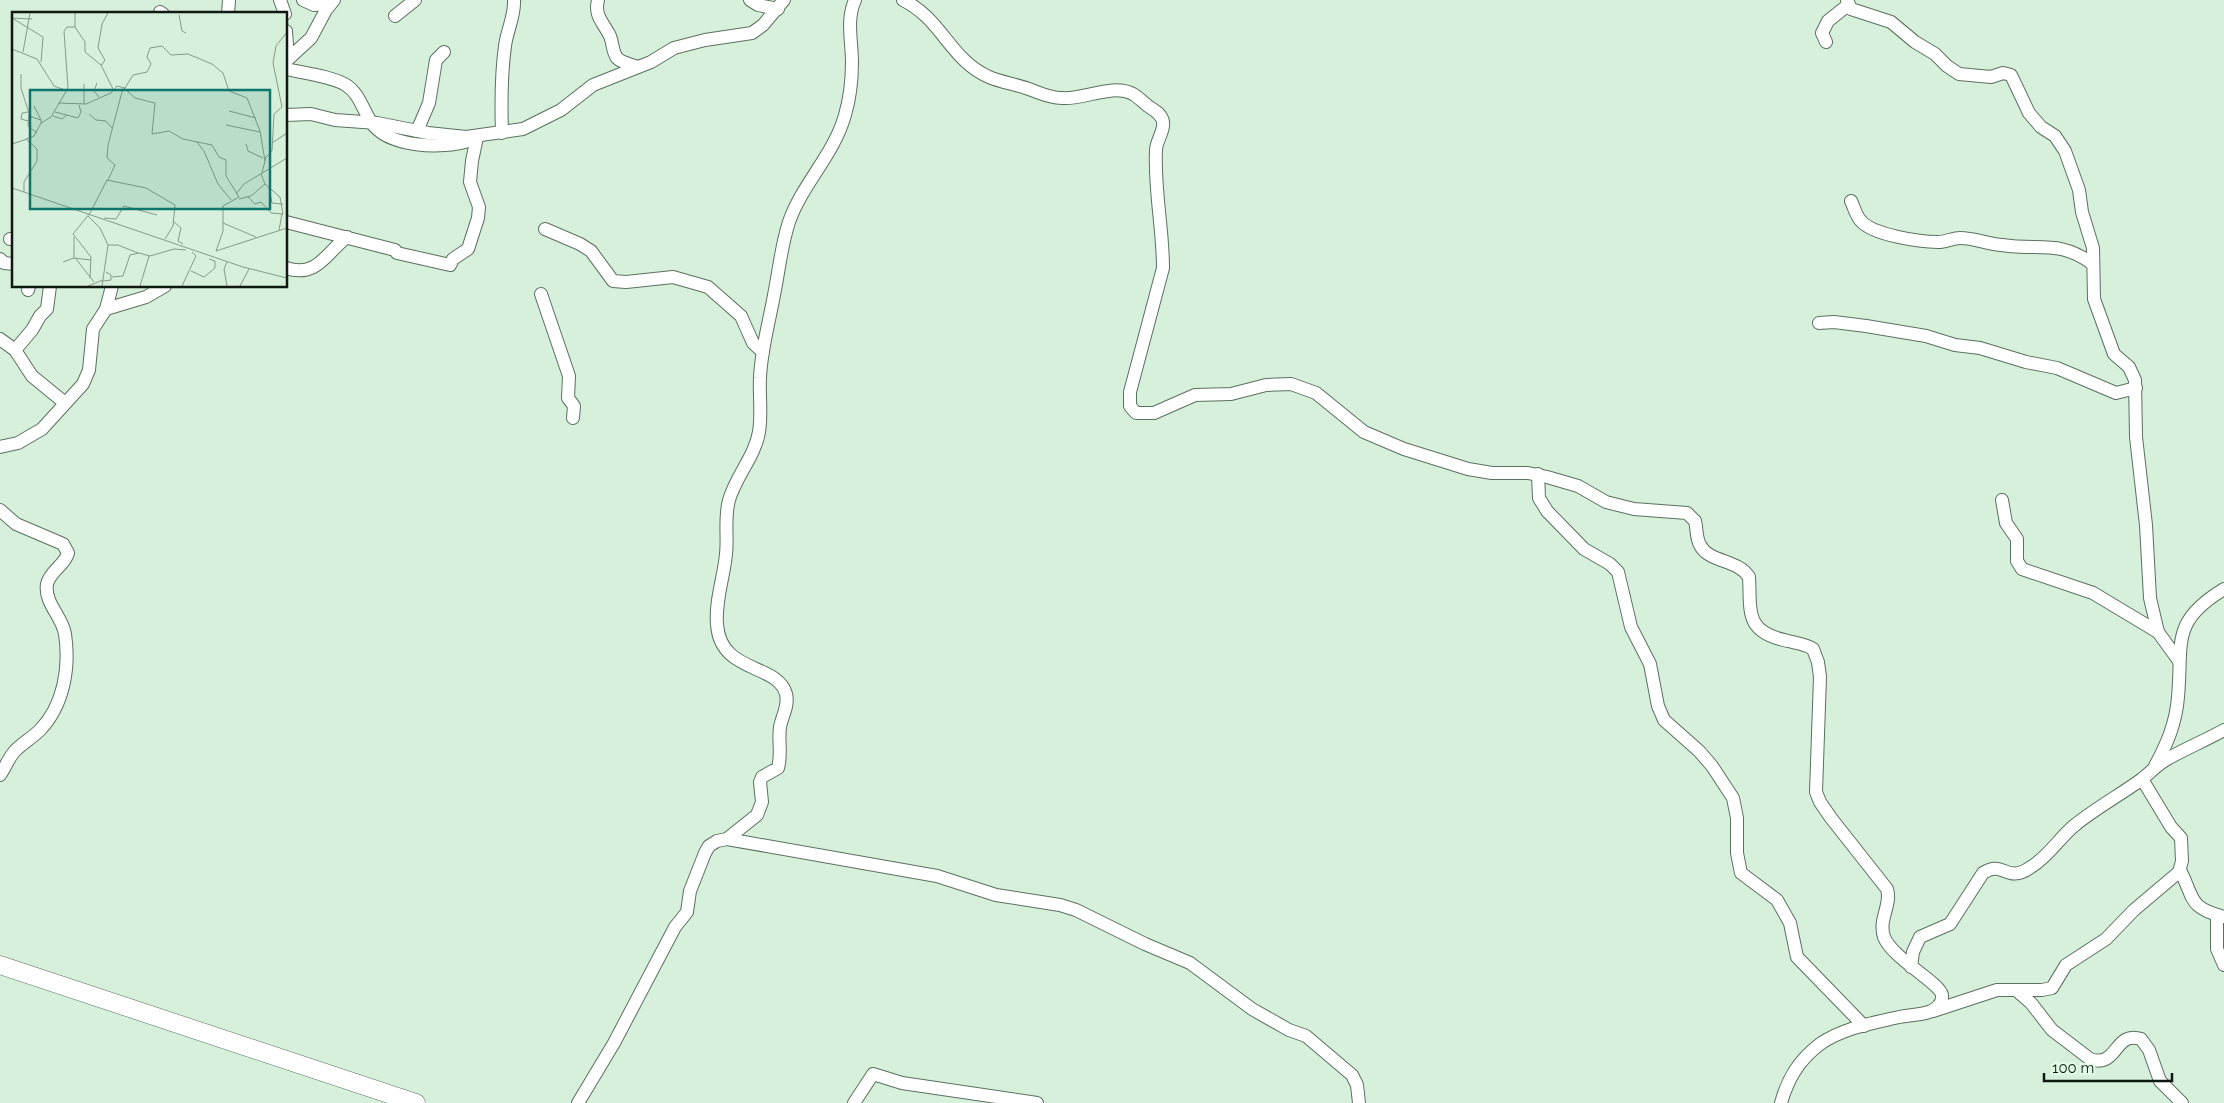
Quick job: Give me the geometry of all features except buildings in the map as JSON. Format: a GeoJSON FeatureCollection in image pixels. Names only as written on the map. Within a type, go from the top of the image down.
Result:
{"type":"FeatureCollection","features":[{"type":"Feature","properties":{"kind":"highway"},"geometry":{"type":"LineString","coordinates":[[0,965],[416,1103]]}},
{"type":"Feature","properties":{"kind":"street"},"geometry":{"type":"LineString","coordinates":[[280,0],[284,12]]}},
{"type":"Feature","properties":{"kind":"street"},"geometry":{"type":"LineString","coordinates":[[304,0],[314,5],[331,2]]}},
{"type":"Feature","properties":{"kind":"street"},"geometry":{"type":"LineString","coordinates":[[395,16],[415,0]]}},
{"type":"Feature","properties":{"kind":"street"},"geometry":{"type":"LineString","coordinates":[[502,133],[503,66],[506,39],[513,18],[514,0]]}},
{"type":"Feature","properties":{"kind":"street"},"geometry":{"type":"LineString","coordinates":[[598,0],[599,20],[610,36],[614,52],[619,60],[638,67]]}},
{"type":"Feature","properties":{"kind":"street"},"geometry":{"type":"LineString","coordinates":[[750,0],[758,6],[781,5]]}},
{"type":"Feature","properties":{"kind":"street"},"geometry":{"type":"LineString","coordinates":[[727,839],[748,823],[761,808],[760,782],[762,777],[778,768],[780,760],[780,726],[786,708],[786,697],[780,684],[734,658],[724,647],[717,626],[716,606],[727,551],[726,514],[729,500],[757,442],[763,352],[784,242],[793,213],[836,140],[846,112],[851,89],[850,28],[855,0]]}},
{"type":"Feature","properties":{"kind":"street"},"geometry":{"type":"LineString","coordinates":[[903,0],[928,16],[956,53],[978,72],[992,79],[1027,88],[1045,96],[1063,99],[1116,90],[1132,94],[1159,113],[1163,120],[1164,125],[1156,144],[1155,175],[1163,247],[1163,268],[1134,370],[1129,400],[1132,410],[1141,414],[1154,413],[1195,395],[1225,395],[1266,385],[1290,384],[1316,394],[1364,432],[1404,449],[1468,469],[1492,473],[1538,474],[1578,486],[1599,499],[1616,505],[1651,511],[1679,512],[1692,517],[1695,521],[1698,540],[1704,551],[1742,568],[1750,577],[1749,609],[1753,622],[1771,636],[1813,649],[1818,662],[1820,677],[1816,792],[1828,814],[1887,889],[1890,900],[1882,921],[1884,938],[1911,967],[1940,989],[1941,1003],[1931,1011]]}},
{"type":"Feature","properties":{"kind":"street"},"geometry":{"type":"LineString","coordinates":[[288,62],[311,38],[331,2]]}},
{"type":"Feature","properties":{"kind":"street"},"geometry":{"type":"LineString","coordinates":[[1826,42],[1822,33],[1824,25],[1847,3],[1857,12],[1891,22],[1959,74],[1981,78],[1991,77],[2002,72],[2011,75],[2029,113],[2041,127],[2055,136],[2065,151],[2079,190],[2082,212],[2093,248],[2093,290],[2102,322],[2114,354],[2129,367],[2136,388],[2136,437],[2146,525],[2150,598],[2158,632],[2179,661]]}},
{"type":"Feature","properties":{"kind":"street"},"geometry":{"type":"LineString","coordinates":[[288,115],[303,114],[445,135],[478,137],[522,129],[546,118],[604,80],[651,62],[674,48],[752,32],[764,26],[771,14],[781,5]]}},
{"type":"Feature","properties":{"kind":"street"},"geometry":{"type":"LineString","coordinates":[[417,131],[429,103],[436,60],[444,52]]}},
{"type":"Feature","properties":{"kind":"street"},"geometry":{"type":"LineString","coordinates":[[604,80],[619,60]]}},
{"type":"Feature","properties":{"kind":"street"},"geometry":{"type":"LineString","coordinates":[[288,63],[346,85],[357,96],[372,123],[383,133],[395,139],[434,146],[467,142],[478,137]]}},
{"type":"Feature","properties":{"kind":"street"},"geometry":{"type":"LineString","coordinates":[[288,222],[395,250],[397,253],[450,264],[453,259],[468,249],[478,218],[479,207],[470,182],[472,161],[478,137]]}},
{"type":"Feature","properties":{"kind":"street"},"geometry":{"type":"LineString","coordinates":[[1851,201],[1858,216],[1866,226],[1899,236],[1924,241],[1940,242],[1963,238],[2001,246],[2053,247],[2078,253],[2093,264]]}},
{"type":"Feature","properties":{"kind":"street"},"geometry":{"type":"LineString","coordinates":[[545,229],[580,244],[591,251],[614,281],[626,282],[673,277],[708,287],[741,316],[753,343],[763,352]]}},
{"type":"Feature","properties":{"kind":"street"},"geometry":{"type":"LineString","coordinates":[[288,269],[300,272],[312,269],[347,237]]}},
{"type":"Feature","properties":{"kind":"street"},"geometry":{"type":"LineString","coordinates":[[15,350],[47,309],[50,288]]}},
{"type":"Feature","properties":{"kind":"street"},"geometry":{"type":"LineString","coordinates":[[0,447],[18,444],[34,434],[52,419],[87,376],[94,329],[106,310],[112,288]]}},
{"type":"Feature","properties":{"kind":"street"},"geometry":{"type":"LineString","coordinates":[[106,310],[146,298],[162,288]]}},
{"type":"Feature","properties":{"kind":"street"},"geometry":{"type":"LineString","coordinates":[[541,294],[569,376],[568,398],[574,406],[573,418]]}},
{"type":"Feature","properties":{"kind":"street"},"geometry":{"type":"LineString","coordinates":[[1819,323],[1834,322],[1866,326],[1926,336],[1955,345],[1980,348],[2026,362],[2056,368],[2116,393],[2136,388]]}},
{"type":"Feature","properties":{"kind":"street"},"geometry":{"type":"LineString","coordinates":[[0,339],[15,350],[32,376],[65,403]]}},
{"type":"Feature","properties":{"kind":"street"},"geometry":{"type":"LineString","coordinates":[[1538,474],[1539,498],[1547,511],[1584,549],[1610,564],[1618,572],[1630,627],[1650,664],[1658,706],[1664,720],[1708,761],[1733,798],[1737,818],[1737,853],[1741,873],[1777,900],[1790,923],[1797,957],[1864,1026]]}},
{"type":"Feature","properties":{"kind":"street"},"geometry":{"type":"LineString","coordinates":[[2002,500],[2006,523],[2017,539],[2017,561],[2022,569],[2093,593],[2158,632]]}},
{"type":"Feature","properties":{"kind":"street"},"geometry":{"type":"LineString","coordinates":[[0,510],[16,524],[63,544],[68,553],[64,561],[53,572],[48,582],[47,590],[50,603],[65,631],[66,657],[62,694],[50,718],[32,738],[12,754],[0,775]]}},
{"type":"Feature","properties":{"kind":"street"},"geometry":{"type":"LineString","coordinates":[[2154,768],[2170,738],[2174,724],[2183,634],[2192,612],[2203,602],[2224,589]]}},
{"type":"Feature","properties":{"kind":"street"},"geometry":{"type":"LineString","coordinates":[[1911,967],[1913,952],[1920,937],[1950,924],[1983,873],[1990,869],[1998,868],[2011,875],[2018,875],[2031,868],[2043,859],[2073,826],[2142,779],[2167,758],[2224,730]]}},
{"type":"Feature","properties":{"kind":"street"},"geometry":{"type":"LineString","coordinates":[[2142,779],[2171,827],[2181,838],[2182,861],[2180,870],[2195,905],[2220,916],[2216,949],[2224,965]]}},
{"type":"Feature","properties":{"kind":"street"},"geometry":{"type":"LineString","coordinates":[[578,1103],[614,1044],[674,928],[687,912],[690,890],[704,853],[709,846],[717,841],[727,839],[937,876],[996,895],[1060,905],[1076,910],[1128,936],[1190,963],[1252,1009],[1289,1030],[1306,1036],[1352,1075],[1357,1085],[1359,1103]]}},
{"type":"Feature","properties":{"kind":"street"},"geometry":{"type":"LineString","coordinates":[[1781,1103],[1796,1067],[1821,1044],[1840,1034],[1864,1026],[1931,1011],[1997,990],[2042,990],[2052,988],[2066,965],[2106,939],[2134,910],[2180,870]]}},
{"type":"Feature","properties":{"kind":"street"},"geometry":{"type":"LineString","coordinates":[[2016,990],[2031,1003],[2052,1030],[2090,1059],[2096,1061],[2109,1058],[2122,1041],[2129,1037],[2141,1039],[2149,1050],[2160,1081],[2182,1103]]}},
{"type":"Feature","properties":{"kind":"street"},"geometry":{"type":"LineString","coordinates":[[854,1103],[873,1074],[902,1083],[1037,1103]]}}]}
